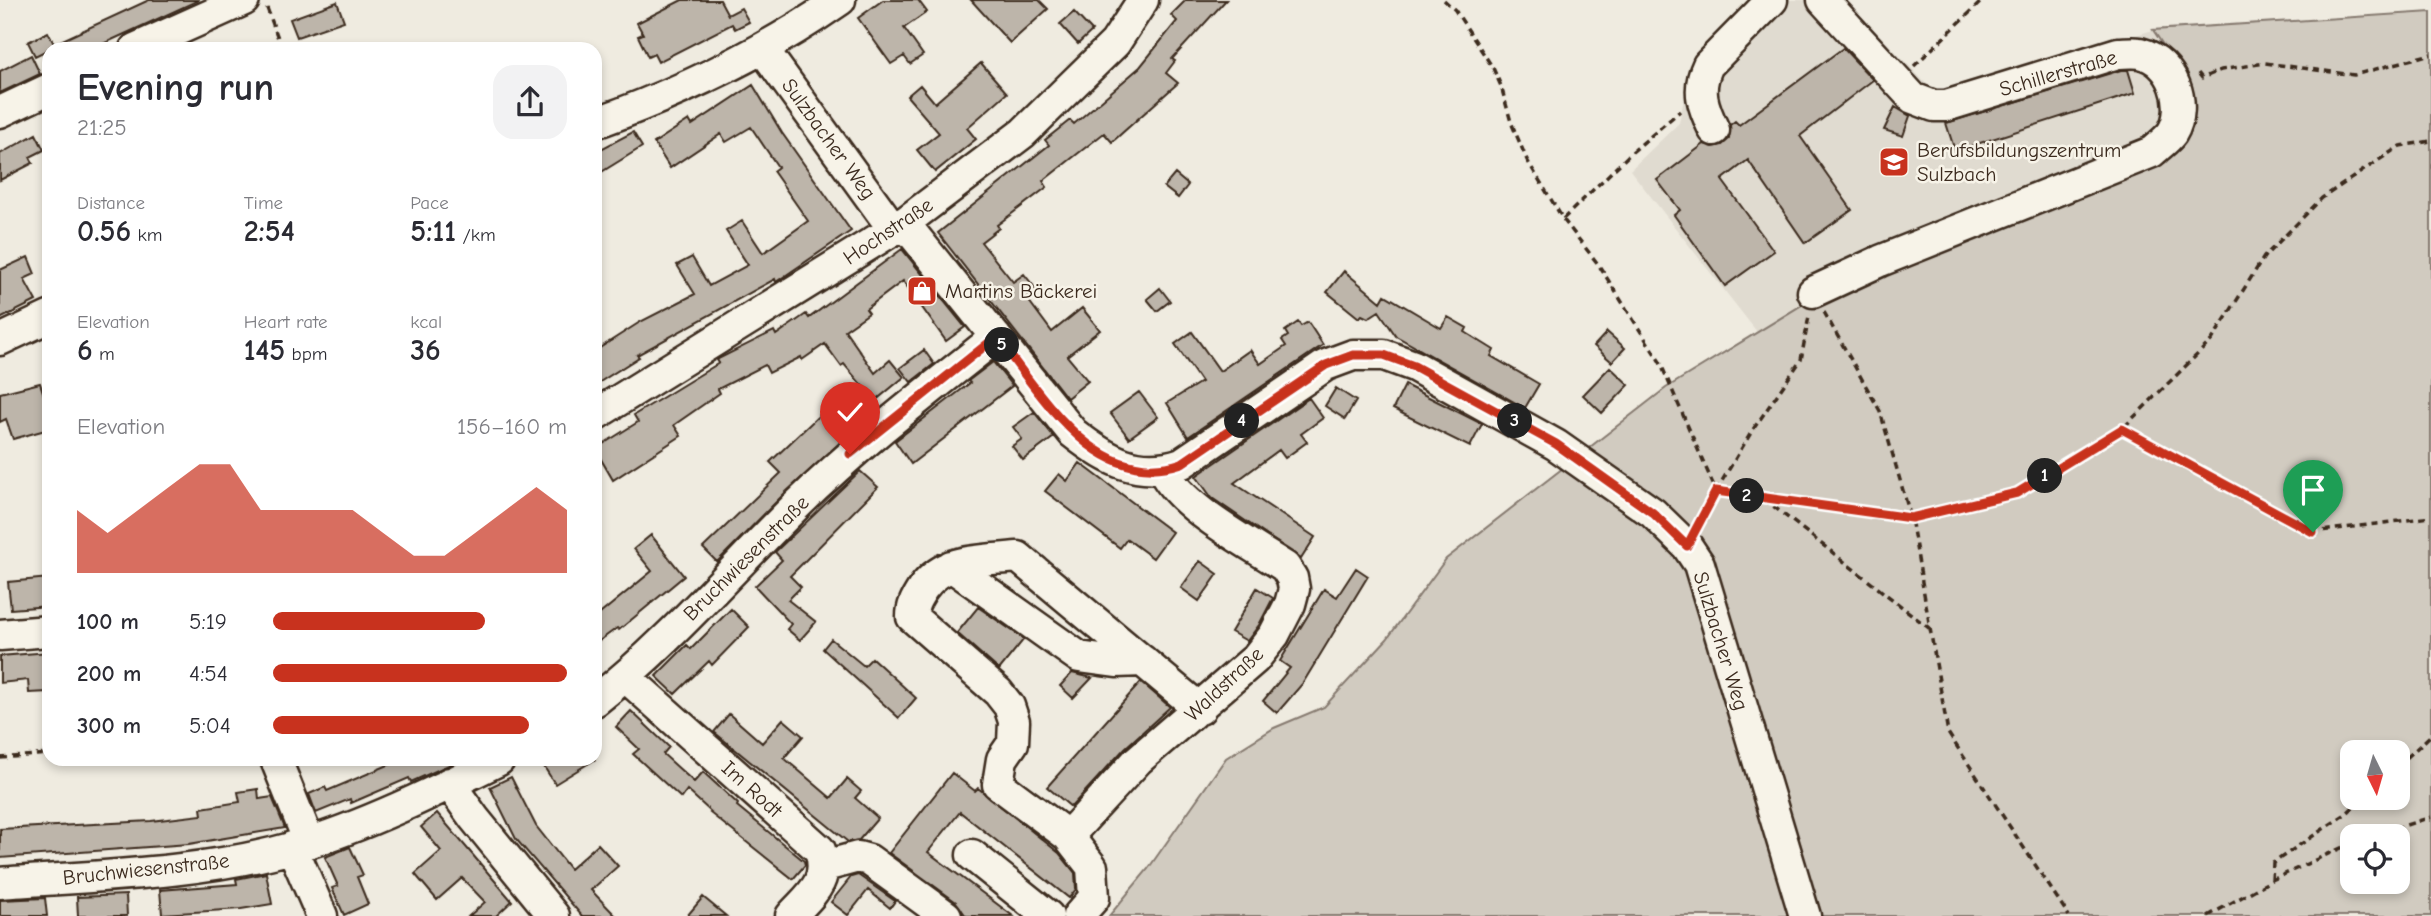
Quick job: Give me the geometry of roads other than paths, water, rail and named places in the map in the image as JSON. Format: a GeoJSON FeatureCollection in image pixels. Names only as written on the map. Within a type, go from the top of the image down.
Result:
{"type":"FeatureCollection","features":[{"type":"Feature","properties":{"kind":"street"},"geometry":{"type":"LineString","coordinates":[[151,42],[244,0]]}},
{"type":"Feature","properties":{"kind":"street","name":"Hochstraße"},"geometry":{"type":"LineString","coordinates":[[602,411],[899,227],[1023,133],[1115,43],[1143,0]]}},
{"type":"Feature","properties":{"kind":"street"},"geometry":{"type":"LineString","coordinates":[[1714,130],[1700,94],[1701,79],[1708,65],[1772,0]]}},
{"type":"Feature","properties":{"kind":"street","name":"Schillerstraße"},"geometry":{"type":"LineString","coordinates":[[1813,292],[1880,261],[2152,152],[2171,135],[2178,120],[2179,100],[2172,80],[2160,64],[2140,53],[2118,53],[1946,106],[1922,104],[1898,82],[1824,0]]}},
{"type":"Feature","properties":{"kind":"street"},"geometry":{"type":"LineString","coordinates":[[602,120],[685,88],[764,49],[821,5]]}},
{"type":"Feature","properties":{"kind":"street","name":"Sulzbacher Weg"},"geometry":{"type":"LineString","coordinates":[[764,49],[899,227],[996,337],[1073,433],[1095,451],[1117,462],[1143,469],[1163,470],[1182,463],[1326,365],[1353,355],[1384,355],[1414,366],[1556,444],[1653,513],[1687,546],[1699,564],[1805,916]]}},
{"type":"Feature","properties":{"kind":"street"},"geometry":{"type":"LineString","coordinates":[[0,112],[42,92]]}},
{"type":"Feature","properties":{"kind":"street"},"geometry":{"type":"LineString","coordinates":[[0,340],[42,320]]}},
{"type":"Feature","properties":{"kind":"street","name":"Bruchwiesenstraße"},"geometry":{"type":"LineString","coordinates":[[602,696],[626,677],[850,454],[996,337]]}},
{"type":"Feature","properties":{"kind":"street","name":"Waldstraße"},"geometry":{"type":"LineString","coordinates":[[1068,836],[1138,760],[1255,659],[1274,635],[1290,604],[1294,589],[1292,578],[1285,567],[1188,501],[1170,484],[1163,470]]}},
{"type":"Feature","properties":{"kind":"street"},"geometry":{"type":"LineString","coordinates":[[1079,916],[1094,898],[1092,867],[1068,836],[998,784],[1002,759],[1013,743],[1014,721],[1009,706],[998,692],[912,617],[912,606],[939,569],[1018,557],[1200,709]]}},
{"type":"Feature","properties":{"kind":"street"},"geometry":{"type":"LineString","coordinates":[[951,566],[1079,657],[1116,662],[1143,662]]}},
{"type":"Feature","properties":{"kind":"street"},"geometry":{"type":"LineString","coordinates":[[0,635],[42,632]]}},
{"type":"Feature","properties":{"kind":"street","name":"Im Rodt"},"geometry":{"type":"LineString","coordinates":[[626,677],[820,850],[825,866]]}},
{"type":"Feature","properties":{"kind":"street"},"geometry":{"type":"LineString","coordinates":[[278,766],[322,916]]}},
{"type":"Feature","properties":{"kind":"street","name":"Bruchwiesenstraße"},"geometry":{"type":"LineString","coordinates":[[0,883],[155,871],[301,845],[385,813],[486,766]]}},
{"type":"Feature","properties":{"kind":"street"},"geometry":{"type":"LineString","coordinates":[[449,783],[481,828],[554,916]]}},
{"type":"Feature","properties":{"kind":"street"},"geometry":{"type":"LineString","coordinates":[[972,855],[1048,916]]}},
{"type":"Feature","properties":{"kind":"street"},"geometry":{"type":"LineString","coordinates":[[791,916],[815,890],[825,866],[858,857],[869,860],[946,916]]}},
{"type":"Feature","properties":{"kind":"place","name":"Berufsbildungszentrum Sulzbach"},"geometry":{"type":"Point","coordinates":[1894,162]}},
{"type":"Feature","properties":{"kind":"place","name":"Martins Bäckerei"},"geometry":{"type":"Point","coordinates":[922,291]}}]}
